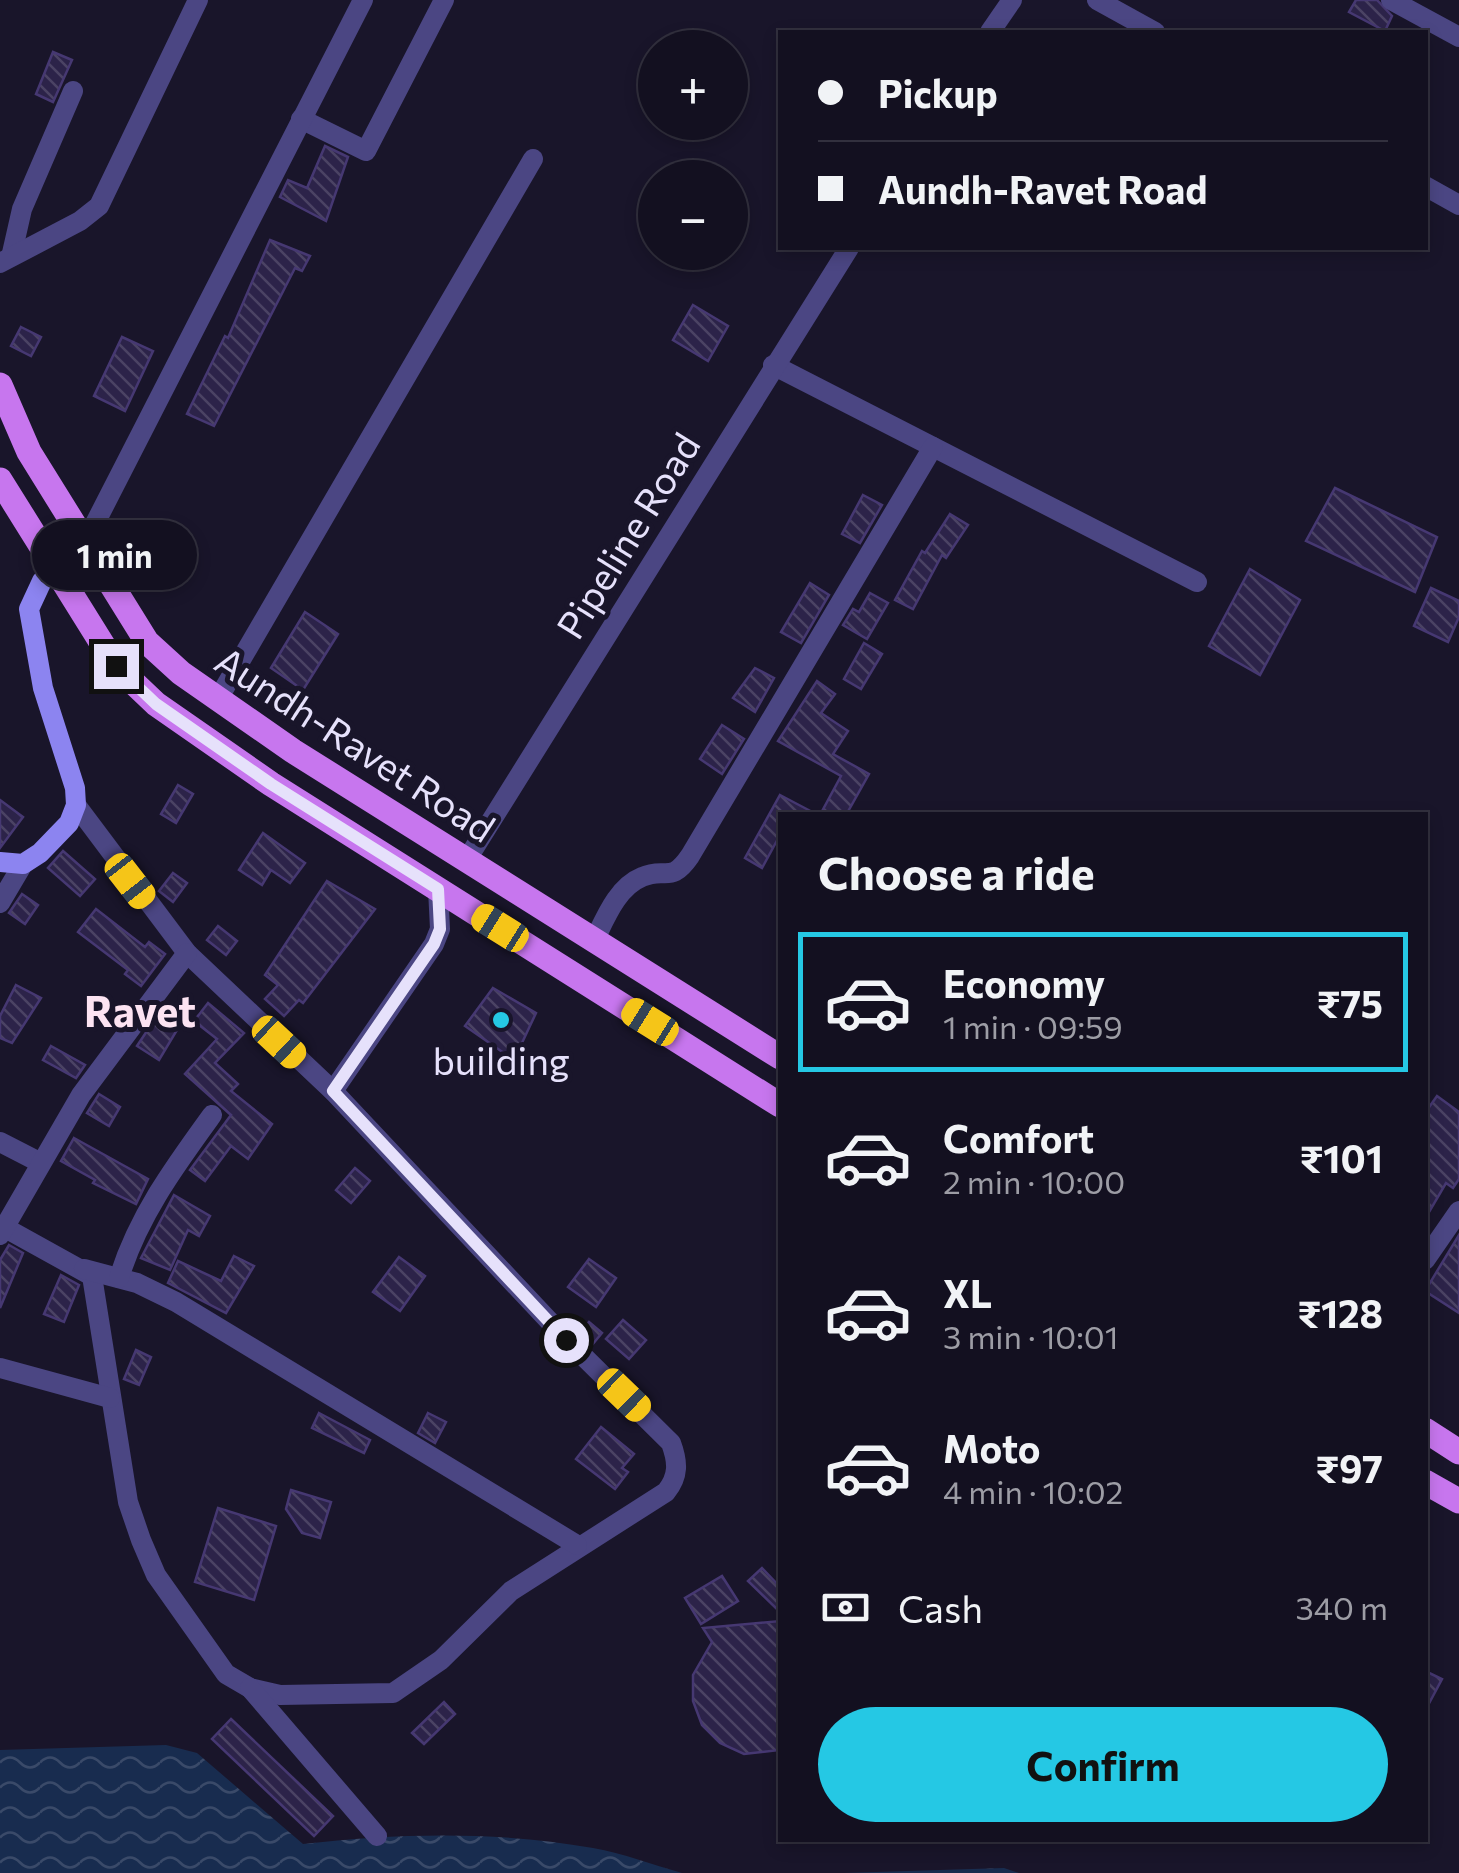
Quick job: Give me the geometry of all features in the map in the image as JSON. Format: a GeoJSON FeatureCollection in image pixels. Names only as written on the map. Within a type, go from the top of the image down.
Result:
{"type":"FeatureCollection","features":[{"type":"Feature","properties":{"kind":"main road","name":"Aundh-Ravet Road"},"geometry":{"type":"LineString","coordinates":[[0,385],[29,452],[147,642],[218,699],[466,861],[778,1057]]}},
{"type":"Feature","properties":{"kind":"main road","name":"Aundh-Ravet Road"},"geometry":{"type":"LineString","coordinates":[[0,480],[116,666],[156,704],[271,784],[778,1103]]}},
{"type":"Feature","properties":{"kind":"main road"},"geometry":{"type":"LineString","coordinates":[[0,862],[23,864],[70,823],[76,805],[75,788],[43,688],[29,610],[35,590],[86,543]]}},
{"type":"Feature","properties":{"kind":"main road"},"geometry":{"type":"LineString","coordinates":[[1428,1432],[1459,1452]]}},
{"type":"Feature","properties":{"kind":"main road"},"geometry":{"type":"LineString","coordinates":[[1428,1484],[1459,1501]]}},
{"type":"Feature","properties":{"kind":"street"},"geometry":{"type":"LineString","coordinates":[[6,258],[80,222],[98,206],[198,0]]}},
{"type":"Feature","properties":{"kind":"street"},"geometry":{"type":"LineString","coordinates":[[86,543],[363,0]]}},
{"type":"Feature","properties":{"kind":"street"},"geometry":{"type":"LineString","coordinates":[[301,119],[366,152],[444,0]]}},
{"type":"Feature","properties":{"kind":"street"},"geometry":{"type":"LineString","coordinates":[[991,30],[1012,0]]}},
{"type":"Feature","properties":{"kind":"street"},"geometry":{"type":"LineString","coordinates":[[1097,0],[1150,30]]}},
{"type":"Feature","properties":{"kind":"street"},"geometry":{"type":"LineString","coordinates":[[1391,0],[1459,37]]}},
{"type":"Feature","properties":{"kind":"street"},"geometry":{"type":"LineString","coordinates":[[6,258],[22,209],[73,91]]}},
{"type":"Feature","properties":{"kind":"street"},"geometry":{"type":"LineString","coordinates":[[218,699],[533,160]]}},
{"type":"Feature","properties":{"kind":"street"},"geometry":{"type":"LineString","coordinates":[[1428,188],[1459,206]]}},
{"type":"Feature","properties":{"kind":"street","name":"Pipeline Road"},"geometry":{"type":"LineString","coordinates":[[466,861],[848,250]]}},
{"type":"Feature","properties":{"kind":"street"},"geometry":{"type":"LineString","coordinates":[[773,365],[1197,582]]}},
{"type":"Feature","properties":{"kind":"street"},"geometry":{"type":"LineString","coordinates":[[594,941],[626,889],[640,877],[668,876],[681,870],[933,447]]}},
{"type":"Feature","properties":{"kind":"street"},"geometry":{"type":"LineString","coordinates":[[76,805],[187,952],[333,1091],[566,1340],[672,1443],[678,1461],[674,1482],[666,1492],[577,1545],[511,1591],[441,1660],[393,1692],[280,1695],[250,1688],[226,1674],[156,1574],[128,1502],[96,1286],[84,1269]]}},
{"type":"Feature","properties":{"kind":"street"},"geometry":{"type":"LineString","coordinates":[[0,903],[23,864]]}},
{"type":"Feature","properties":{"kind":"street"},"geometry":{"type":"LineString","coordinates":[[333,1091],[434,944],[440,929],[438,889]]}},
{"type":"Feature","properties":{"kind":"street"},"geometry":{"type":"LineString","coordinates":[[187,952],[81,1096],[2,1229],[84,1269],[119,1278],[176,1302],[577,1545]]}},
{"type":"Feature","properties":{"kind":"street"},"geometry":{"type":"LineString","coordinates":[[119,1278],[129,1244],[147,1210],[212,1115]]}},
{"type":"Feature","properties":{"kind":"street"},"geometry":{"type":"LineString","coordinates":[[0,1142],[41,1163]]}},
{"type":"Feature","properties":{"kind":"street"},"geometry":{"type":"LineString","coordinates":[[1428,1256],[1459,1211]]}},
{"type":"Feature","properties":{"kind":"street"},"geometry":{"type":"LineString","coordinates":[[0,1368],[110,1398]]}},
{"type":"Feature","properties":{"kind":"street"},"geometry":{"type":"LineString","coordinates":[[250,1688],[377,1836]]}},
{"type":"Feature","properties":{"kind":"water"},"geometry":{"type":"Polygon","coordinates":[[[166,1745],[197,1753],[303,1844],[412,1836],[485,1836],[604,1850],[682,1873],[0,1873],[0,1750],[166,1745]]]}},
{"type":"Feature","properties":{"kind":"water"},"geometry":{"type":"Polygon","coordinates":[[[1004,1868],[1019,1873],[844,1873],[1004,1868]]]}},
{"type":"Feature","properties":{"kind":"building"},"geometry":{"type":"Polygon","coordinates":[[[1356,0],[1377,0],[1392,16],[1383,30],[1349,12],[1356,0]]]}},
{"type":"Feature","properties":{"kind":"building"},"geometry":{"type":"Polygon","coordinates":[[[53,52],[72,60],[53,102],[36,94],[53,52]]]}},
{"type":"Feature","properties":{"kind":"building"},"geometry":{"type":"Polygon","coordinates":[[[325,146],[348,157],[326,221],[280,197],[288,180],[307,188],[325,146]]]}},
{"type":"Feature","properties":{"kind":"building"},"geometry":{"type":"Polygon","coordinates":[[[270,240],[310,256],[302,271],[295,268],[214,426],[187,414],[225,336],[228,338],[270,240]]]}},
{"type":"Feature","properties":{"kind":"building"},"geometry":{"type":"Polygon","coordinates":[[[693,305],[728,326],[708,361],[673,340],[693,305]]]}},
{"type":"Feature","properties":{"kind":"building"},"geometry":{"type":"Polygon","coordinates":[[[21,327],[41,337],[31,356],[11,346],[21,327]]]}},
{"type":"Feature","properties":{"kind":"building"},"geometry":{"type":"Polygon","coordinates":[[[122,337],[153,351],[125,411],[94,396],[122,337]]]}},
{"type":"Feature","properties":{"kind":"building"},"geometry":{"type":"Polygon","coordinates":[[[1335,488],[1437,537],[1415,592],[1306,541],[1335,488]]]}},
{"type":"Feature","properties":{"kind":"building"},"geometry":{"type":"Polygon","coordinates":[[[863,495],[882,505],[860,543],[842,534],[863,495]]]}},
{"type":"Feature","properties":{"kind":"building"},"geometry":{"type":"Polygon","coordinates":[[[950,514],[968,525],[946,558],[942,555],[913,609],[895,600],[922,551],[925,553],[950,514]]]}},
{"type":"Feature","properties":{"kind":"building"},"geometry":{"type":"Polygon","coordinates":[[[131,523],[160,537],[151,556],[122,541],[131,523]]]}},
{"type":"Feature","properties":{"kind":"building"},"geometry":{"type":"Polygon","coordinates":[[[1250,569],[1300,600],[1260,675],[1209,646],[1250,569]]]}},
{"type":"Feature","properties":{"kind":"building"},"geometry":{"type":"Polygon","coordinates":[[[810,583],[829,595],[801,643],[781,632],[810,583]]]}},
{"type":"Feature","properties":{"kind":"building"},"geometry":{"type":"Polygon","coordinates":[[[1431,588],[1459,601],[1459,617],[1448,642],[1414,626],[1431,588]]]}},
{"type":"Feature","properties":{"kind":"building"},"geometry":{"type":"Polygon","coordinates":[[[870,593],[888,603],[867,639],[843,625],[853,609],[859,612],[870,593]]]}},
{"type":"Feature","properties":{"kind":"building"},"geometry":{"type":"Polygon","coordinates":[[[305,612],[338,634],[303,690],[271,668],[305,612]]]}},
{"type":"Feature","properties":{"kind":"building"},"geometry":{"type":"Polygon","coordinates":[[[864,643],[882,654],[861,689],[844,679],[864,643]]]}},
{"type":"Feature","properties":{"kind":"building"},"geometry":{"type":"Polygon","coordinates":[[[755,668],[774,678],[755,712],[733,698],[755,668]]]}},
{"type":"Feature","properties":{"kind":"building"},"geometry":{"type":"Polygon","coordinates":[[[817,681],[835,694],[821,713],[848,731],[833,754],[869,774],[848,812],[822,812],[841,776],[778,741],[817,681]]]}},
{"type":"Feature","properties":{"kind":"building"},"geometry":{"type":"Polygon","coordinates":[[[722,725],[744,739],[722,774],[700,759],[722,725]]]}},
{"type":"Feature","properties":{"kind":"building"},"geometry":{"type":"Polygon","coordinates":[[[178,785],[193,794],[176,823],[161,814],[178,785]]]}},
{"type":"Feature","properties":{"kind":"building"},"geometry":{"type":"Polygon","coordinates":[[[780,795],[812,812],[778,812],[778,839],[762,868],[745,858],[780,795]]]}},
{"type":"Feature","properties":{"kind":"building"},"geometry":{"type":"Polygon","coordinates":[[[0,800],[23,817],[0,848],[0,800]]]}},
{"type":"Feature","properties":{"kind":"building"},"geometry":{"type":"Polygon","coordinates":[[[263,833],[305,863],[290,883],[271,870],[262,885],[239,870],[263,833]]]}},
{"type":"Feature","properties":{"kind":"building"},"geometry":{"type":"Polygon","coordinates":[[[63,851],[95,879],[80,896],[48,868],[63,851]]]}},
{"type":"Feature","properties":{"kind":"building"},"geometry":{"type":"Polygon","coordinates":[[[173,873],[187,883],[173,902],[159,891],[173,873]]]}},
{"type":"Feature","properties":{"kind":"building"},"geometry":{"type":"Polygon","coordinates":[[[327,881],[375,909],[303,1003],[299,1000],[284,1016],[265,999],[278,985],[265,975],[327,881]]]}},
{"type":"Feature","properties":{"kind":"building"},"geometry":{"type":"Polygon","coordinates":[[[22,894],[38,905],[25,924],[9,913],[22,894]]]}},
{"type":"Feature","properties":{"kind":"building"},"geometry":{"type":"Polygon","coordinates":[[[96,909],[145,947],[149,942],[165,954],[141,986],[125,974],[128,970],[78,932],[96,909]]]}},
{"type":"Feature","properties":{"kind":"building"},"geometry":{"type":"Polygon","coordinates":[[[218,926],[237,941],[226,955],[207,940],[218,926]]]}},
{"type":"Feature","properties":{"kind":"building"},"geometry":{"type":"Polygon","coordinates":[[[16,985],[41,998],[12,1043],[0,1038],[0,1016],[16,985]]]}},
{"type":"Feature","properties":{"kind":"building","name":"building"},"geometry":{"type":"Polygon","coordinates":[[[493,988],[536,1013],[514,1060],[465,1026],[493,988]]]}},
{"type":"Feature","properties":{"kind":"building"},"geometry":{"type":"Polygon","coordinates":[[[208,1003],[244,1033],[215,1063],[238,1084],[231,1091],[272,1124],[248,1159],[231,1146],[205,1181],[190,1170],[231,1115],[185,1074],[217,1039],[194,1021],[208,1003]]]}},
{"type":"Feature","properties":{"kind":"building"},"geometry":{"type":"Polygon","coordinates":[[[159,1013],[180,1025],[159,1060],[137,1046],[159,1013]]]}},
{"type":"Feature","properties":{"kind":"building"},"geometry":{"type":"Polygon","coordinates":[[[51,1046],[85,1065],[76,1078],[43,1060],[51,1046]]]}},
{"type":"Feature","properties":{"kind":"building"},"geometry":{"type":"Polygon","coordinates":[[[99,1094],[120,1107],[109,1126],[87,1113],[99,1094]]]}},
{"type":"Feature","properties":{"kind":"building"},"geometry":{"type":"Polygon","coordinates":[[[1437,1096],[1459,1112],[1459,1179],[1453,1188],[1446,1183],[1428,1214],[1428,1109],[1437,1096]]]}},
{"type":"Feature","properties":{"kind":"building"},"geometry":{"type":"Polygon","coordinates":[[[74,1138],[148,1179],[136,1204],[93,1183],[95,1180],[61,1161],[74,1138]]]}},
{"type":"Feature","properties":{"kind":"building"},"geometry":{"type":"Polygon","coordinates":[[[355,1168],[370,1181],[351,1203],[336,1190],[355,1168]]]}},
{"type":"Feature","properties":{"kind":"building"},"geometry":{"type":"Polygon","coordinates":[[[174,1195],[210,1216],[199,1236],[188,1230],[170,1270],[141,1258],[174,1195]]]}},
{"type":"Feature","properties":{"kind":"building"},"geometry":{"type":"Polygon","coordinates":[[[1459,1235],[1459,1313],[1428,1293],[1428,1286],[1459,1235]]]}},
{"type":"Feature","properties":{"kind":"building"},"geometry":{"type":"Polygon","coordinates":[[[9,1245],[23,1253],[0,1308],[0,1260],[9,1245]]]}},
{"type":"Feature","properties":{"kind":"building"},"geometry":{"type":"Polygon","coordinates":[[[234,1256],[254,1266],[226,1313],[168,1283],[178,1261],[221,1281],[234,1256]]]}},
{"type":"Feature","properties":{"kind":"building"},"geometry":{"type":"Polygon","coordinates":[[[399,1257],[425,1276],[400,1311],[373,1292],[399,1257]]]}},
{"type":"Feature","properties":{"kind":"building"},"geometry":{"type":"Polygon","coordinates":[[[589,1259],[616,1278],[596,1307],[568,1287],[589,1259]]]}},
{"type":"Feature","properties":{"kind":"building"},"geometry":{"type":"Polygon","coordinates":[[[61,1275],[79,1285],[64,1322],[44,1314],[61,1275]]]}},
{"type":"Feature","properties":{"kind":"building"},"geometry":{"type":"Polygon","coordinates":[[[623,1320],[646,1340],[629,1359],[606,1339],[623,1320]]]}},
{"type":"Feature","properties":{"kind":"building"},"geometry":{"type":"Polygon","coordinates":[[[589,1322],[602,1333],[592,1345],[579,1333],[589,1322]]]}},
{"type":"Feature","properties":{"kind":"building"},"geometry":{"type":"Polygon","coordinates":[[[136,1350],[151,1357],[139,1385],[124,1379],[136,1350]]]}},
{"type":"Feature","properties":{"kind":"building"},"geometry":{"type":"Polygon","coordinates":[[[319,1413],[370,1440],[364,1453],[312,1428],[319,1413]]]}},
{"type":"Feature","properties":{"kind":"building"},"geometry":{"type":"Polygon","coordinates":[[[428,1413],[446,1422],[435,1443],[418,1433],[428,1413]]]}},
{"type":"Feature","properties":{"kind":"building"},"geometry":{"type":"Polygon","coordinates":[[[601,1427],[634,1454],[622,1468],[628,1472],[615,1489],[576,1459],[601,1427]]]}},
{"type":"Feature","properties":{"kind":"building"},"geometry":{"type":"Polygon","coordinates":[[[291,1490],[331,1502],[320,1538],[302,1533],[286,1509],[291,1490]]]}},
{"type":"Feature","properties":{"kind":"building"},"geometry":{"type":"Polygon","coordinates":[[[218,1508],[276,1526],[254,1600],[195,1582],[218,1508]]]}},
{"type":"Feature","properties":{"kind":"building"},"geometry":{"type":"Polygon","coordinates":[[[762,1568],[778,1585],[778,1610],[748,1581],[762,1568]]]}},
{"type":"Feature","properties":{"kind":"building"},"geometry":{"type":"Polygon","coordinates":[[[722,1576],[738,1601],[701,1624],[685,1598],[722,1576]]]}},
{"type":"Feature","properties":{"kind":"building"},"geometry":{"type":"Polygon","coordinates":[[[778,1621],[778,1750],[744,1754],[720,1743],[702,1725],[693,1701],[693,1675],[712,1642],[703,1628],[778,1621]]]}},
{"type":"Feature","properties":{"kind":"building"},"geometry":{"type":"Polygon","coordinates":[[[1428,1672],[1442,1679],[1428,1705],[1428,1672]]]}},
{"type":"Feature","properties":{"kind":"building"},"geometry":{"type":"Polygon","coordinates":[[[444,1702],[455,1714],[424,1744],[412,1733],[444,1702]]]}},
{"type":"Feature","properties":{"kind":"building"},"geometry":{"type":"Polygon","coordinates":[[[231,1719],[333,1816],[314,1836],[212,1739],[231,1719]]]}},
{"type":"Feature","properties":{"kind":"place","name":"building"},"geometry":{"type":"Point","coordinates":[501,1020]}},
{"type":"Feature","properties":{"kind":"district","name":"Ravet"},"geometry":{"type":"Point","coordinates":[140,1010]}},
{"type":"Feature","properties":{"kind":"route"},"geometry":{"type":"LineString","coordinates":[[116,666],[156,704],[271,784],[438,889],[439,936],[333,1091],[566,1340]]}}]}
